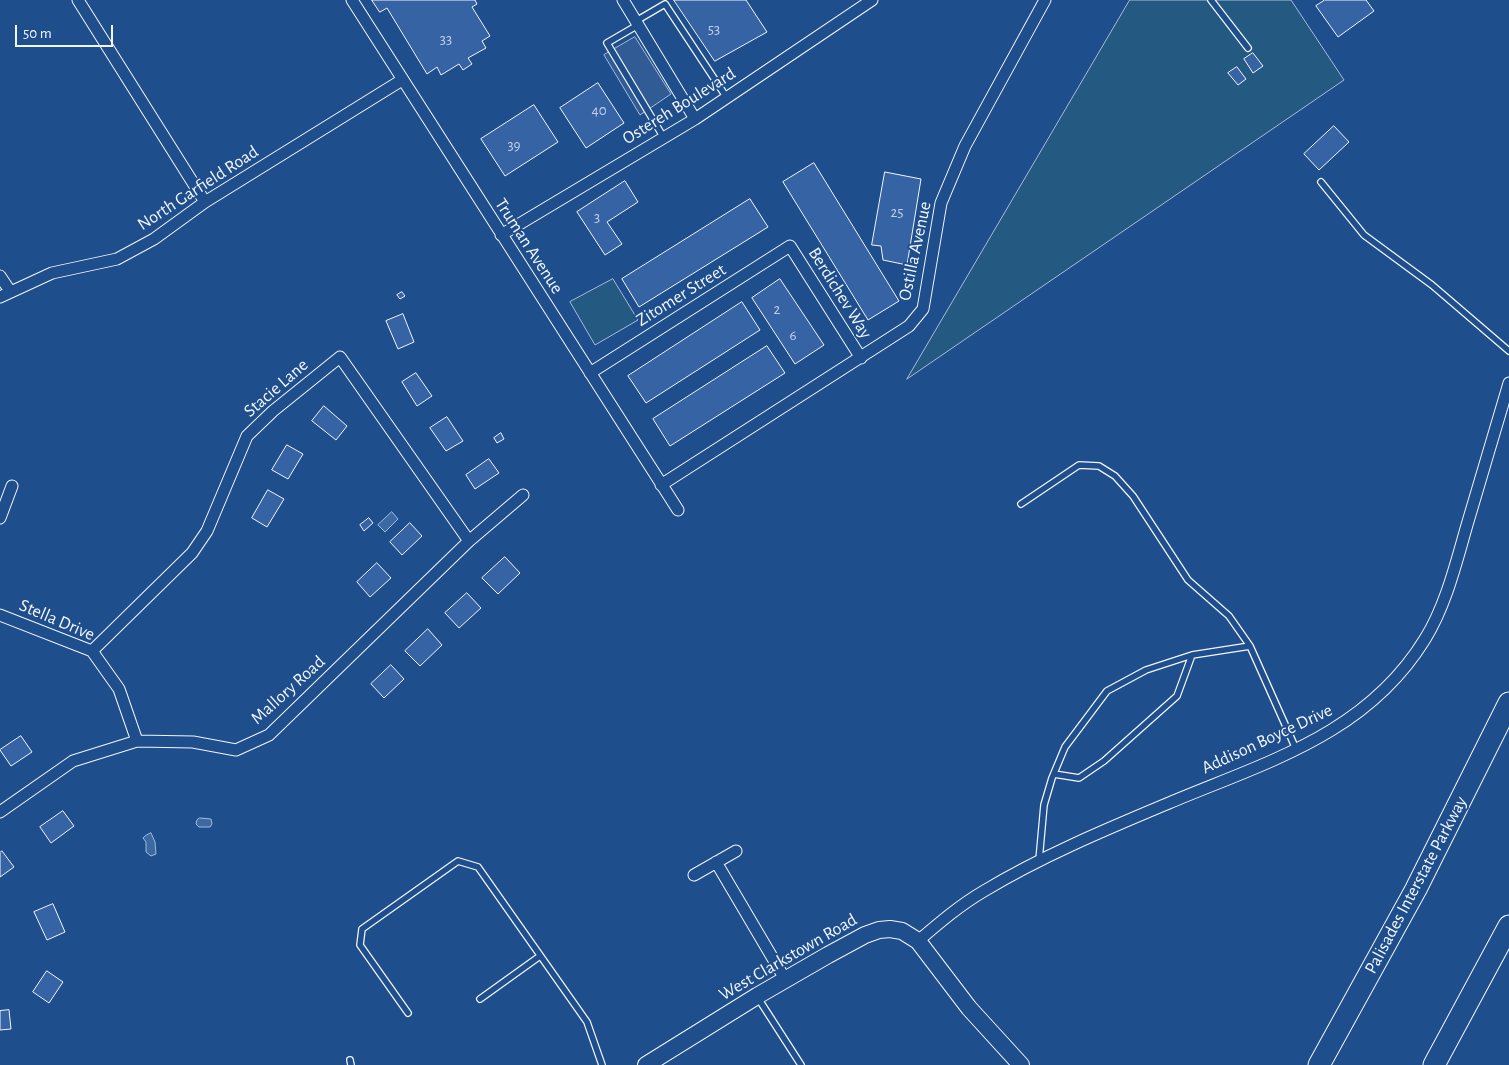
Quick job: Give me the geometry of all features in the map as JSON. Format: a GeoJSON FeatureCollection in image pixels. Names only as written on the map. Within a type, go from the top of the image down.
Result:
{"type":"FeatureCollection","features":[{"type":"Feature","properties":{"kind":"highway","name":"Palisades Interstate Parkway"},"geometry":{"type":"LineString","coordinates":[[1319,1065],[1420,880],[1509,704]]}},
{"type":"Feature","properties":{"kind":"highway"},"geometry":{"type":"LineString","coordinates":[[1434,1065],[1509,926]]}},
{"type":"Feature","properties":{"kind":"street"},"geometry":{"type":"LineString","coordinates":[[78,0],[205,202]]}},
{"type":"Feature","properties":{"kind":"street","name":"Truman Avenue"},"geometry":{"type":"LineString","coordinates":[[352,0],[678,510]]}},
{"type":"Feature","properties":{"kind":"street"},"geometry":{"type":"LineString","coordinates":[[623,0],[695,119]]}},
{"type":"Feature","properties":{"kind":"street","name":"Ostereh Boulevard"},"geometry":{"type":"LineString","coordinates":[[501,235],[695,119],[872,0]]}},
{"type":"Feature","properties":{"kind":"street","name":"Ostilla Avenue"},"geometry":{"type":"LineString","coordinates":[[661,485],[909,326],[923,308],[941,203],[965,146],[1045,0]]}},
{"type":"Feature","properties":{"kind":"street","name":"North Garfield Road"},"geometry":{"type":"LineString","coordinates":[[5,294],[52,274],[117,259],[154,239],[205,202],[402,80]]}},
{"type":"Feature","properties":{"kind":"street","name":"Berdichev Way"},"geometry":{"type":"LineString","coordinates":[[790,246],[861,358]]}},
{"type":"Feature","properties":{"kind":"street","name":"Zitomer Street"},"geometry":{"type":"LineString","coordinates":[[590,373],[790,246]]}},
{"type":"Feature","properties":{"kind":"street"},"geometry":{"type":"LineString","coordinates":[[0,276],[5,294]]}},
{"type":"Feature","properties":{"kind":"street","name":"Stacie Lane"},"geometry":{"type":"LineString","coordinates":[[92,651],[192,553],[207,531],[247,436],[273,411],[340,357],[469,541]]}},
{"type":"Feature","properties":{"kind":"street","name":"Addison Boyce Drive"},"geometry":{"type":"LineString","coordinates":[[918,940],[968,901],[1038,862],[1127,821],[1296,749],[1336,728],[1368,705],[1405,668],[1435,622],[1450,580],[1509,383]]}},
{"type":"Feature","properties":{"kind":"street"},"geometry":{"type":"LineString","coordinates":[[0,518],[12,486]]}},
{"type":"Feature","properties":{"kind":"street","name":"Mallory Road"},"geometry":{"type":"LineString","coordinates":[[0,812],[73,761],[137,741],[193,742],[236,750],[270,735],[469,541],[522,494]]}},
{"type":"Feature","properties":{"kind":"street","name":"Stella Drive"},"geometry":{"type":"LineString","coordinates":[[0,615],[92,651],[119,689],[137,741]]}},
{"type":"Feature","properties":{"kind":"street"},"geometry":{"type":"LineString","coordinates":[[694,875],[736,850]]}},
{"type":"Feature","properties":{"kind":"street"},"geometry":{"type":"LineString","coordinates":[[716,862],[785,979]]}},
{"type":"Feature","properties":{"kind":"street","name":"West Clarkstown Road"},"geometry":{"type":"LineString","coordinates":[[646,1065],[785,979],[856,940],[879,930],[890,928],[902,930],[918,940],[969,1008],[1021,1065]]}},
{"type":"Feature","properties":{"kind":"lane"},"geometry":{"type":"LineString","coordinates":[[1211,0],[1248,48]]}},
{"type":"Feature","properties":{"kind":"lane"},"geometry":{"type":"LineString","coordinates":[[664,138],[607,44],[664,2],[727,98]]}},
{"type":"Feature","properties":{"kind":"lane"},"geometry":{"type":"LineString","coordinates":[[1321,182],[1364,235],[1432,285],[1509,351]]}},
{"type":"Feature","properties":{"kind":"lane"},"geometry":{"type":"LineString","coordinates":[[1021,504],[1079,465],[1099,466],[1115,476],[1133,496],[1188,580],[1229,616],[1250,646],[1296,749]]}},
{"type":"Feature","properties":{"kind":"lane"},"geometry":{"type":"LineString","coordinates":[[1038,862],[1044,804],[1054,774],[1066,747],[1107,691],[1146,670],[1192,655],[1250,646]]}},
{"type":"Feature","properties":{"kind":"lane"},"geometry":{"type":"LineString","coordinates":[[1054,774],[1079,778],[1104,761],[1177,696],[1192,655]]}},
{"type":"Feature","properties":{"kind":"lane"},"geometry":{"type":"LineString","coordinates":[[408,1013],[360,945],[362,930],[458,861],[478,868],[586,1022],[602,1065]]}},
{"type":"Feature","properties":{"kind":"lane"},"geometry":{"type":"LineString","coordinates":[[480,999],[540,956]]}},
{"type":"Feature","properties":{"kind":"lane"},"geometry":{"type":"LineString","coordinates":[[756,996],[802,1065]]}},
{"type":"Feature","properties":{"kind":"shaded area"},"geometry":{"type":"Polygon","coordinates":[[[1130,0],[1291,0],[1344,80],[907,379],[1130,0]]]}},
{"type":"Feature","properties":{"kind":"shaded area"},"geometry":{"type":"Polygon","coordinates":[[[635,37],[671,94],[640,115],[604,55],[635,37]]]}},
{"type":"Feature","properties":{"kind":"shaded area"},"geometry":{"type":"Polygon","coordinates":[[[613,279],[638,320],[595,345],[570,302],[613,279]]]}},
{"type":"Feature","properties":{"kind":"shaded area"},"geometry":{"type":"Polygon","coordinates":[[[392,512],[398,519],[385,532],[378,525],[392,512]]]}},
{"type":"Feature","properties":{"kind":"shaded area"},"geometry":{"type":"Polygon","coordinates":[[[200,818],[211,819],[212,824],[210,827],[199,827],[196,824],[200,818]]]}},
{"type":"Feature","properties":{"kind":"shaded area"},"geometry":{"type":"Polygon","coordinates":[[[151,833],[155,842],[156,854],[151,856],[146,852],[146,842],[143,838],[151,833]]]}},
{"type":"Feature","properties":{"kind":"building"},"geometry":{"type":"Polygon","coordinates":[[[372,0],[475,0],[477,4],[472,7],[490,36],[482,41],[486,48],[468,58],[472,64],[463,70],[459,64],[441,75],[437,67],[427,74],[387,8],[380,12],[372,0]]]}},
{"type":"Feature","properties":{"kind":"building"},"geometry":{"type":"Polygon","coordinates":[[[674,0],[746,0],[767,32],[715,61],[674,0]]]}},
{"type":"Feature","properties":{"kind":"building"},"geometry":{"type":"Polygon","coordinates":[[[1325,0],[1366,0],[1374,11],[1338,37],[1316,6],[1325,0]]]}},
{"type":"Feature","properties":{"kind":"building"},"geometry":{"type":"Polygon","coordinates":[[[1253,53],[1263,66],[1253,73],[1244,59],[1253,53]]]}},
{"type":"Feature","properties":{"kind":"building"},"geometry":{"type":"Polygon","coordinates":[[[1237,67],[1246,79],[1238,85],[1228,73],[1237,67]]]}},
{"type":"Feature","properties":{"kind":"building"},"geometry":{"type":"Polygon","coordinates":[[[598,83],[624,123],[586,148],[560,108],[598,83]]]}},
{"type":"Feature","properties":{"kind":"building"},"geometry":{"type":"Polygon","coordinates":[[[534,105],[558,142],[505,176],[481,139],[534,105]]]}},
{"type":"Feature","properties":{"kind":"building"},"geometry":{"type":"Polygon","coordinates":[[[1334,126],[1349,142],[1319,170],[1304,154],[1334,126]]]}},
{"type":"Feature","properties":{"kind":"building"},"geometry":{"type":"Polygon","coordinates":[[[814,163],[899,301],[868,320],[783,182],[814,163]]]}},
{"type":"Feature","properties":{"kind":"building"},"geometry":{"type":"Polygon","coordinates":[[[885,172],[921,179],[907,265],[883,260],[881,246],[872,245],[885,172]]]}},
{"type":"Feature","properties":{"kind":"building"},"geometry":{"type":"Polygon","coordinates":[[[625,181],[638,202],[607,222],[622,244],[605,255],[577,212],[625,181]]]}},
{"type":"Feature","properties":{"kind":"building"},"geometry":{"type":"Polygon","coordinates":[[[750,199],[768,227],[639,307],[622,279],[750,199]]]}},
{"type":"Feature","properties":{"kind":"building"},"geometry":{"type":"Polygon","coordinates":[[[780,279],[824,345],[795,364],[752,298],[780,279]]]}},
{"type":"Feature","properties":{"kind":"building"},"geometry":{"type":"Polygon","coordinates":[[[402,292],[405,296],[400,299],[397,295],[402,292]]]}},
{"type":"Feature","properties":{"kind":"building"},"geometry":{"type":"Polygon","coordinates":[[[742,302],[760,330],[646,403],[628,376],[742,302]]]}},
{"type":"Feature","properties":{"kind":"building"},"geometry":{"type":"Polygon","coordinates":[[[403,314],[414,342],[398,349],[386,321],[403,314]]]}},
{"type":"Feature","properties":{"kind":"building"},"geometry":{"type":"Polygon","coordinates":[[[767,346],[785,373],[670,446],[653,419],[767,346]]]}},
{"type":"Feature","properties":{"kind":"building"},"geometry":{"type":"Polygon","coordinates":[[[416,373],[432,396],[417,406],[402,382],[416,373]]]}},
{"type":"Feature","properties":{"kind":"building"},"geometry":{"type":"Polygon","coordinates":[[[324,406],[347,426],[336,440],[312,421],[324,406]]]}},
{"type":"Feature","properties":{"kind":"building"},"geometry":{"type":"Polygon","coordinates":[[[447,417],[463,441],[446,451],[430,428],[447,417]]]}},
{"type":"Feature","properties":{"kind":"building"},"geometry":{"type":"Polygon","coordinates":[[[501,433],[504,439],[497,443],[494,438],[501,433]]]}},
{"type":"Feature","properties":{"kind":"building"},"geometry":{"type":"Polygon","coordinates":[[[287,445],[303,454],[288,479],[272,470],[287,445]]]}},
{"type":"Feature","properties":{"kind":"building"},"geometry":{"type":"Polygon","coordinates":[[[489,459],[499,473],[475,489],[466,475],[489,459]]]}},
{"type":"Feature","properties":{"kind":"building"},"geometry":{"type":"Polygon","coordinates":[[[268,490],[284,499],[267,527],[252,518],[268,490]]]}},
{"type":"Feature","properties":{"kind":"building"},"geometry":{"type":"Polygon","coordinates":[[[369,518],[373,523],[364,531],[360,525],[369,518]]]}},
{"type":"Feature","properties":{"kind":"building"},"geometry":{"type":"Polygon","coordinates":[[[410,523],[422,536],[402,555],[390,542],[410,523]]]}},
{"type":"Feature","properties":{"kind":"building"},"geometry":{"type":"Polygon","coordinates":[[[505,557],[520,573],[498,594],[482,578],[505,557]]]}},
{"type":"Feature","properties":{"kind":"building"},"geometry":{"type":"Polygon","coordinates":[[[377,563],[391,578],[370,597],[357,582],[377,563]]]}},
{"type":"Feature","properties":{"kind":"building"},"geometry":{"type":"Polygon","coordinates":[[[467,593],[481,608],[459,628],[445,613],[467,593]]]}},
{"type":"Feature","properties":{"kind":"building"},"geometry":{"type":"Polygon","coordinates":[[[428,629],[442,645],[420,666],[405,651],[428,629]]]}},
{"type":"Feature","properties":{"kind":"building"},"geometry":{"type":"Polygon","coordinates":[[[391,665],[404,679],[384,698],[371,684],[391,665]]]}},
{"type":"Feature","properties":{"kind":"building"},"geometry":{"type":"Polygon","coordinates":[[[21,736],[32,752],[11,766],[0,750],[21,736]]]}},
{"type":"Feature","properties":{"kind":"building"},"geometry":{"type":"Polygon","coordinates":[[[63,811],[74,826],[51,843],[40,827],[63,811]]]}},
{"type":"Feature","properties":{"kind":"building"},"geometry":{"type":"Polygon","coordinates":[[[2,851],[14,867],[0,877],[0,853],[2,851]]]}},
{"type":"Feature","properties":{"kind":"building"},"geometry":{"type":"Polygon","coordinates":[[[53,904],[65,932],[47,940],[34,912],[53,904]]]}},
{"type":"Feature","properties":{"kind":"building"},"geometry":{"type":"Polygon","coordinates":[[[47,971],[63,982],[49,1003],[33,992],[47,971]]]}},
{"type":"Feature","properties":{"kind":"building"},"geometry":{"type":"Polygon","coordinates":[[[9,1010],[11,1029],[0,1030],[0,1011],[9,1010]]]}}]}
